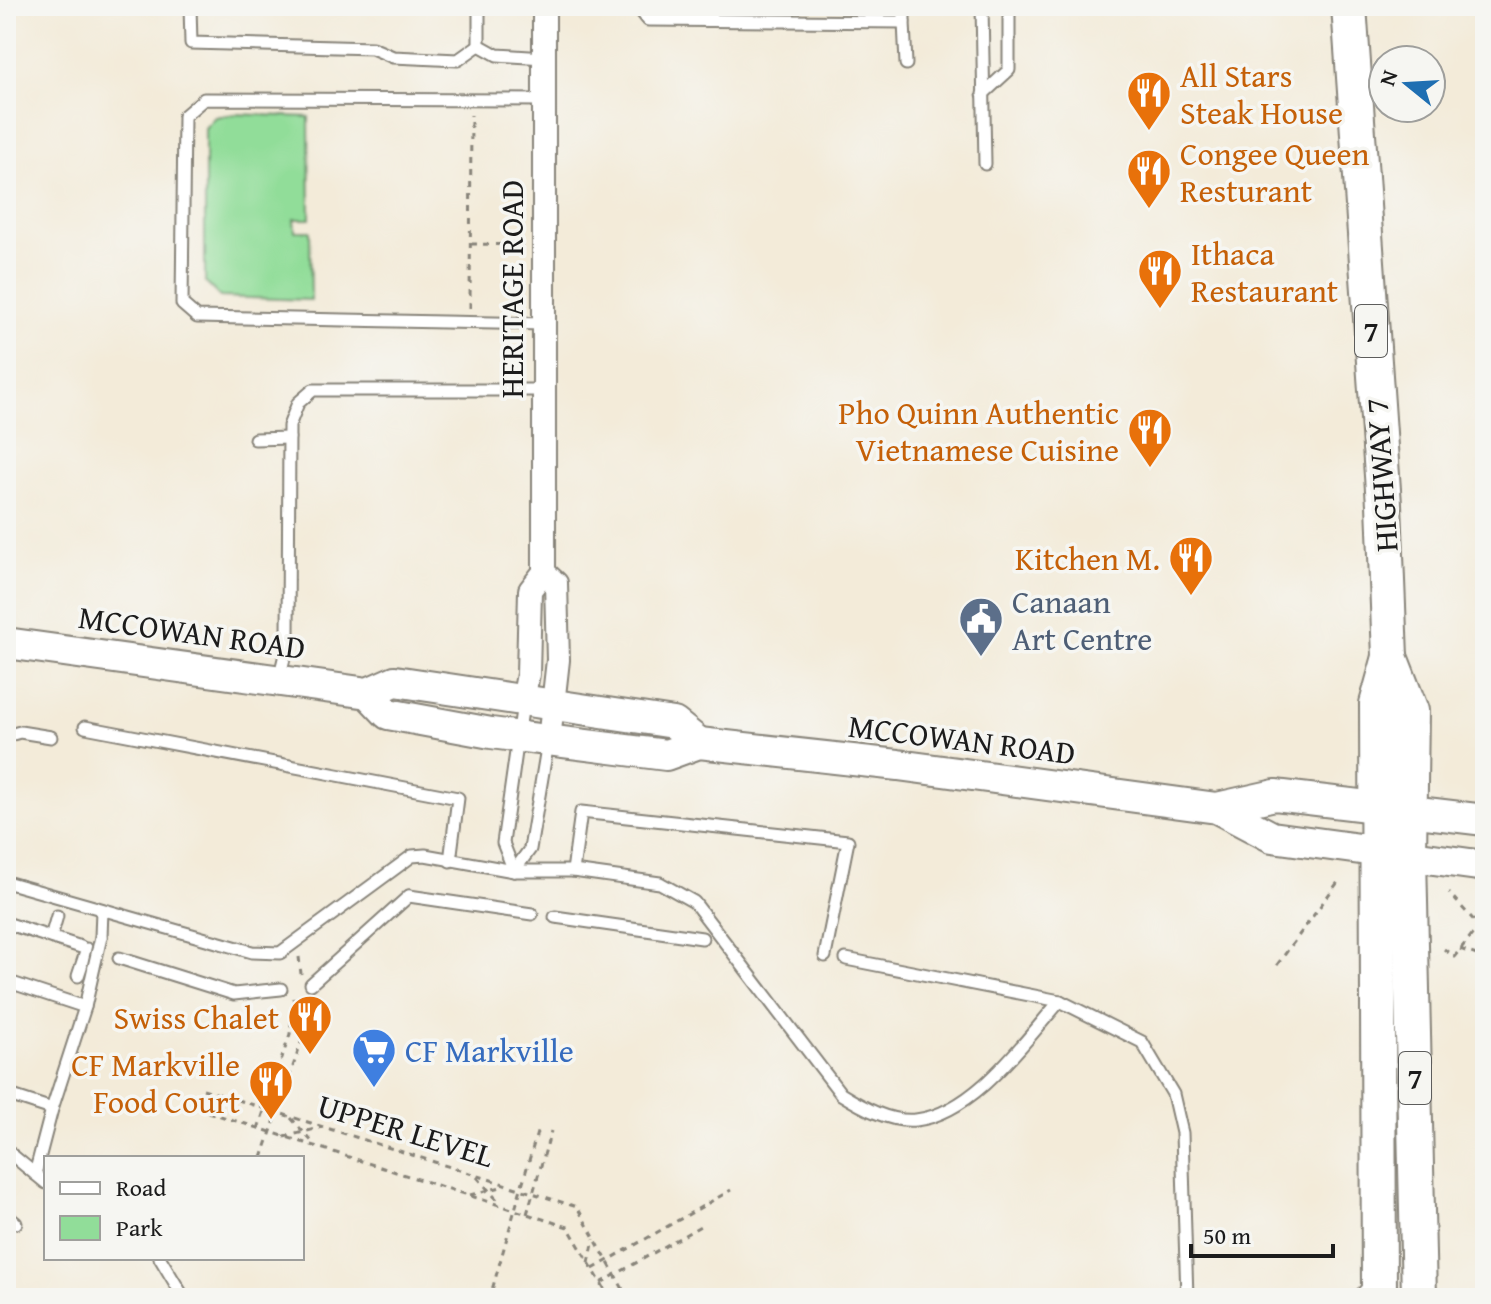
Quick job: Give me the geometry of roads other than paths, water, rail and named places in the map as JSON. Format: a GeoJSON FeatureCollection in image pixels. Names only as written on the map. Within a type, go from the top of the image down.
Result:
{"type":"FeatureCollection","features":[{"type":"Feature","properties":{"kind":"main road","name":"HIGHWAY 7"},"geometry":{"type":"LineString","coordinates":[[1349,6],[1384,504],[1390,657],[1377,704],[1376,806],[1392,855],[1419,1298]]}},
{"type":"Feature","properties":{"kind":"main road","name":"MCCOWAN ROAD"},"geometry":{"type":"LineString","coordinates":[[6,643],[368,693],[395,681],[674,723],[699,743]]}},
{"type":"Feature","properties":{"kind":"main road","name":"HIGHWAY 7"},"geometry":{"type":"LineString","coordinates":[[1372,1291],[1392,855],[1410,810],[1411,711],[1390,657]]}},
{"type":"Feature","properties":{"kind":"main road","name":"MCCOWAN ROAD"},"geometry":{"type":"LineString","coordinates":[[368,693],[388,714],[518,736],[666,755],[699,743],[898,765],[1217,808],[1272,837],[1485,866]]}},
{"type":"Feature","properties":{"kind":"main road","name":"MCCOWAN ROAD"},"geometry":{"type":"LineString","coordinates":[[1217,808],[1275,795],[1485,820]]}},
{"type":"Feature","properties":{"kind":"street","name":"HERITAGE ROAD"},"geometry":{"type":"LineString","coordinates":[[523,701],[528,674],[530,590],[544,572],[544,6]]}},
{"type":"Feature","properties":{"kind":"street","name":"HERITAGE ROAD"},"geometry":{"type":"LineString","coordinates":[[544,572],[556,583],[558,660],[549,740]]}},
{"type":"Feature","properties":{"kind":"lane"},"geometry":{"type":"LineString","coordinates":[[190,6],[191,43],[372,48],[393,57],[458,60],[479,45]]}},
{"type":"Feature","properties":{"kind":"lane"},"geometry":{"type":"LineString","coordinates":[[479,6],[479,45]]}},
{"type":"Feature","properties":{"kind":"lane"},"geometry":{"type":"LineString","coordinates":[[637,6],[648,20],[904,22]]}},
{"type":"Feature","properties":{"kind":"lane"},"geometry":{"type":"LineString","coordinates":[[904,6],[906,64]]}},
{"type":"Feature","properties":{"kind":"lane"},"geometry":{"type":"LineString","coordinates":[[982,6],[985,164]]}},
{"type":"Feature","properties":{"kind":"lane"},"geometry":{"type":"LineString","coordinates":[[983,94],[1009,70],[1009,6]]}},
{"type":"Feature","properties":{"kind":"lane"},"geometry":{"type":"LineString","coordinates":[[479,45],[497,55],[545,58]]}},
{"type":"Feature","properties":{"kind":"lane"},"geometry":{"type":"LineString","coordinates":[[543,324],[197,317],[182,304],[184,116],[204,99],[545,100]]}},
{"type":"Feature","properties":{"kind":"lane"},"geometry":{"type":"LineString","coordinates":[[279,680],[288,642],[289,426],[298,403],[313,390],[542,390]]}},
{"type":"Feature","properties":{"kind":"lane"},"geometry":{"type":"LineString","coordinates":[[255,439],[289,438]]}},
{"type":"Feature","properties":{"kind":"lane"},"geometry":{"type":"LineString","coordinates":[[514,871],[503,843],[523,701]]}},
{"type":"Feature","properties":{"kind":"lane"},"geometry":{"type":"LineString","coordinates":[[85,727],[458,798],[450,861]]}},
{"type":"Feature","properties":{"kind":"lane"},"geometry":{"type":"LineString","coordinates":[[6,736],[20,732],[51,737]]}},
{"type":"Feature","properties":{"kind":"lane"},"geometry":{"type":"LineString","coordinates":[[514,871],[530,849],[549,740]]}},
{"type":"Feature","properties":{"kind":"lane"},"geometry":{"type":"LineString","coordinates":[[573,871],[581,812],[848,841],[825,956]]}},
{"type":"Feature","properties":{"kind":"lane"},"geometry":{"type":"LineString","coordinates":[[6,882],[252,952],[280,953],[412,856],[514,871],[573,871],[660,883],[694,902],[841,1094],[868,1111],[915,1120],[971,1099],[1060,1001]]}},
{"type":"Feature","properties":{"kind":"lane"},"geometry":{"type":"LineString","coordinates":[[311,984],[407,892],[532,914]]}},
{"type":"Feature","properties":{"kind":"lane"},"geometry":{"type":"LineString","coordinates":[[35,1174],[85,1007],[101,937],[102,910]]}},
{"type":"Feature","properties":{"kind":"lane"},"geometry":{"type":"LineString","coordinates":[[51,937],[57,916]]}},
{"type":"Feature","properties":{"kind":"lane"},"geometry":{"type":"LineString","coordinates":[[555,917],[702,938]]}},
{"type":"Feature","properties":{"kind":"lane"},"geometry":{"type":"LineString","coordinates":[[6,923],[84,948],[78,976]]}},
{"type":"Feature","properties":{"kind":"lane"},"geometry":{"type":"LineString","coordinates":[[119,958],[234,994],[281,989]]}},
{"type":"Feature","properties":{"kind":"lane"},"geometry":{"type":"LineString","coordinates":[[846,959],[1060,1001],[1142,1042],[1173,1094],[1182,1133],[1187,1298]]}},
{"type":"Feature","properties":{"kind":"lane"},"geometry":{"type":"LineString","coordinates":[[6,981],[85,1007]]}},
{"type":"Feature","properties":{"kind":"lane"},"geometry":{"type":"LineString","coordinates":[[6,1094],[52,1109]]}},
{"type":"Feature","properties":{"kind":"lane"},"geometry":{"type":"LineString","coordinates":[[6,1150],[44,1181]]}},
{"type":"Feature","properties":{"kind":"lane"},"geometry":{"type":"LineString","coordinates":[[6,1215],[16,1223]]}},
{"type":"Feature","properties":{"kind":"lane"},"geometry":{"type":"LineString","coordinates":[[161,1260],[184,1298]]}},
{"type":"Feature","properties":{"kind":"place","name":"All Stars Steak House"},"geometry":{"type":"Point","coordinates":[1149,132]}},
{"type":"Feature","properties":{"kind":"place","name":"Congee Queen Resturant"},"geometry":{"type":"Point","coordinates":[1149,210]}},
{"type":"Feature","properties":{"kind":"place","name":"Ithaca Restaurant"},"geometry":{"type":"Point","coordinates":[1160,310]}},
{"type":"Feature","properties":{"kind":"place","name":"Pho Quinn Authentic Vietnamese Cuisine"},"geometry":{"type":"Point","coordinates":[1150,469]}},
{"type":"Feature","properties":{"kind":"place","name":"Kitchen M."},"geometry":{"type":"Point","coordinates":[1191,597]}},
{"type":"Feature","properties":{"kind":"place","name":"Canaan Art Centre"},"geometry":{"type":"Point","coordinates":[981,658]}},
{"type":"Feature","properties":{"kind":"place","name":"Swiss Chalet"},"geometry":{"type":"Point","coordinates":[310,1056]}},
{"type":"Feature","properties":{"kind":"place","name":"CF Markville"},"geometry":{"type":"Point","coordinates":[374,1089]}},
{"type":"Feature","properties":{"kind":"place","name":"CF Markville Food Court"},"geometry":{"type":"Point","coordinates":[271,1121]}}]}
